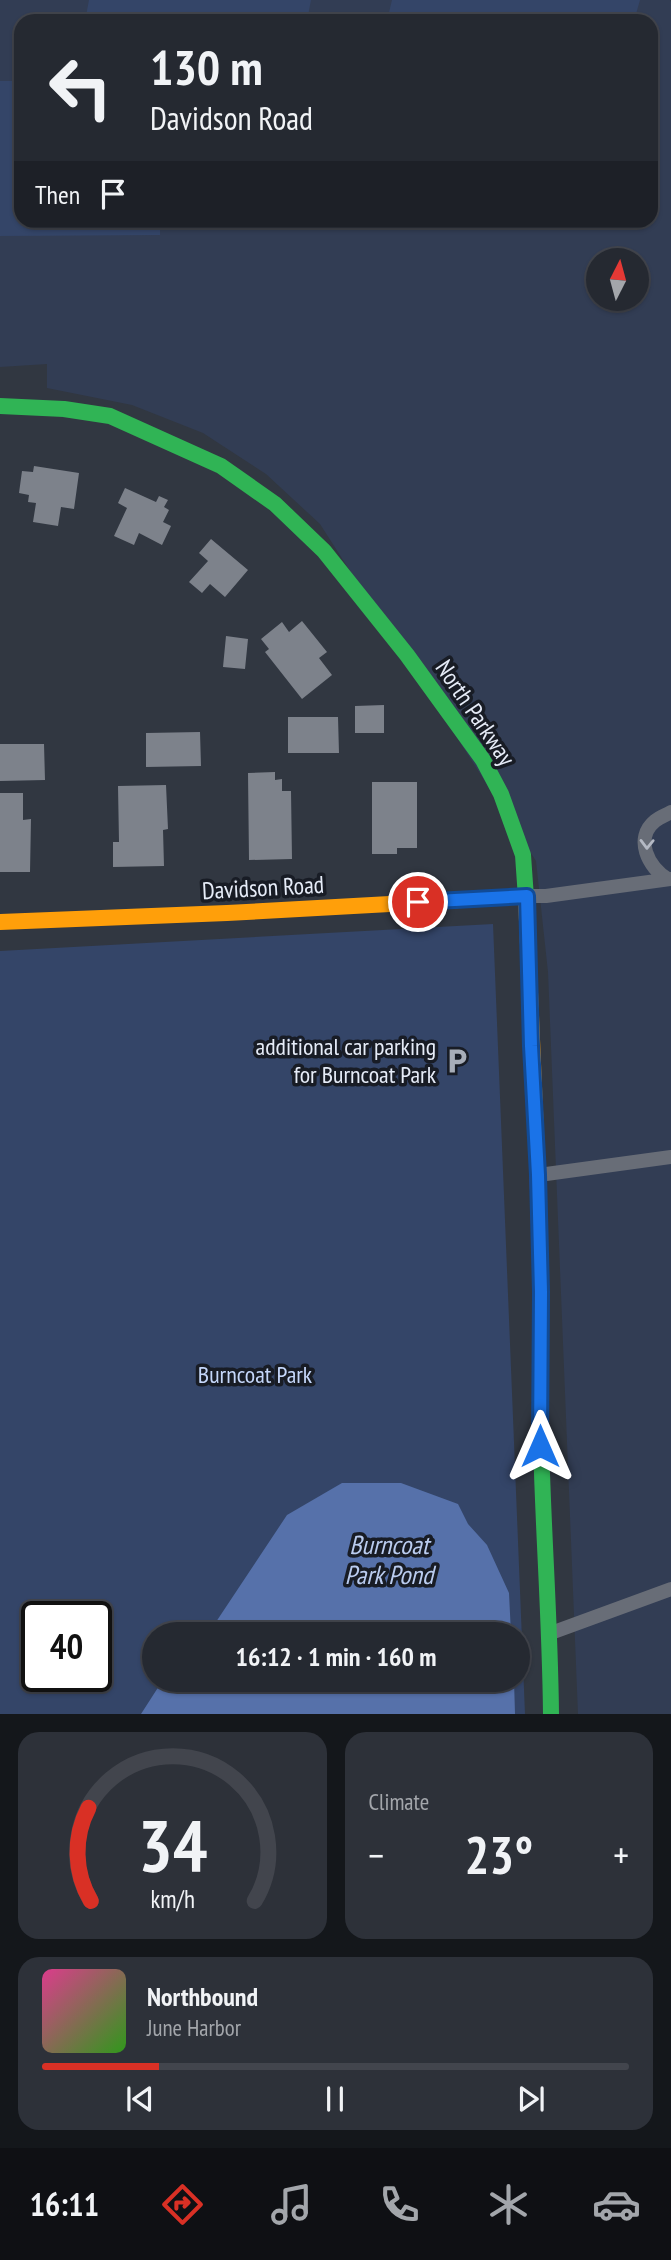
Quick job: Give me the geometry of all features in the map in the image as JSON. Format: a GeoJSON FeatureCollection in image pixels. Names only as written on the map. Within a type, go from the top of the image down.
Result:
{"type":"FeatureCollection","features":[{"type":"Feature","properties":{"kind":"street","name":"North Parkway"},"geometry":{"type":"LineString","coordinates":[[0,406],[40,407],[110,416],[221,466],[275,504],[324,551],[362,597],[483,761],[501,794],[523,855],[527,896],[541,1292],[540,1446],[550,1633],[551,1714]]}},
{"type":"Feature","properties":{"kind":"street","name":"Davidson Road"},"geometry":{"type":"LineString","coordinates":[[0,922],[227,913],[527,896]]}},
{"type":"Feature","properties":{"kind":"lane"},"geometry":{"type":"LineString","coordinates":[[669,879],[658,874],[647,859],[644,845],[647,832],[654,822],[671,813]]}},
{"type":"Feature","properties":{"kind":"lane"},"geometry":{"type":"LineString","coordinates":[[527,896],[546,897],[669,879]]}},
{"type":"Feature","properties":{"kind":"lane"},"geometry":{"type":"LineString","coordinates":[[538,1175],[671,1157]]}},
{"type":"Feature","properties":{"kind":"lane"},"geometry":{"type":"LineString","coordinates":[[550,1633],[671,1589]]}},
{"type":"Feature","properties":{"kind":"shaded area"},"geometry":{"type":"Polygon","coordinates":[[[0,0],[670,0],[671,1714],[578,1714],[548,972],[536,861],[320,524],[266,474],[203,433],[132,405],[47,388],[47,364],[0,367],[0,0]]]}},
{"type":"Feature","properties":{"kind":"green space"},"geometry":{"type":"Polygon","coordinates":[[[89,0],[311,0],[308,14],[86,14],[89,0]]]}},
{"type":"Feature","properties":{"kind":"green space"},"geometry":{"type":"Polygon","coordinates":[[[392,0],[640,0],[636,14],[389,14],[392,0]]]}},
{"type":"Feature","properties":{"kind":"green space"},"geometry":{"type":"Polygon","coordinates":[[[0,81],[14,81],[14,228],[160,228],[160,235],[0,236],[0,81]]]}},
{"type":"Feature","properties":{"kind":"green space","name":"Burncoat Park"},"geometry":{"type":"Polygon","coordinates":[[[493,924],[521,1622],[142,1622],[142,1692],[524,1692],[525,1714],[0,1714],[0,951],[493,924]]]}},
{"type":"Feature","properties":{"kind":"water","name":"Burncoat Park Pond"},"geometry":{"type":"Polygon","coordinates":[[[342,1483],[401,1483],[458,1504],[468,1524],[487,1545],[509,1593],[510,1622],[216,1622],[287,1515],[342,1483]]]}},
{"type":"Feature","properties":{"kind":"water"},"geometry":{"type":"Polygon","coordinates":[[[155,1692],[514,1692],[515,1714],[141,1714],[155,1692]]]}},
{"type":"Feature","properties":{"kind":"building"},"geometry":{"type":"Polygon","coordinates":[[[34,466],[79,473],[74,509],[61,507],[58,526],[33,522],[36,503],[28,502],[29,495],[19,493],[22,471],[33,472],[34,466]]]}},
{"type":"Feature","properties":{"kind":"building"},"geometry":{"type":"Polygon","coordinates":[[[125,488],[156,502],[159,496],[168,500],[164,507],[169,510],[163,522],[171,526],[162,545],[139,533],[134,545],[114,536],[127,508],[118,503],[125,488]]]}},
{"type":"Feature","properties":{"kind":"building"},"geometry":{"type":"Polygon","coordinates":[[[211,539],[248,570],[225,597],[210,584],[202,593],[189,582],[208,561],[199,553],[211,539]]]}},
{"type":"Feature","properties":{"kind":"building"},"geometry":{"type":"Polygon","coordinates":[[[302,621],[327,652],[319,658],[332,675],[302,699],[265,652],[269,649],[261,639],[282,622],[289,632],[302,621]]]}},
{"type":"Feature","properties":{"kind":"building"},"geometry":{"type":"Polygon","coordinates":[[[226,636],[248,639],[245,669],[223,667],[226,636]]]}},
{"type":"Feature","properties":{"kind":"building"},"geometry":{"type":"Polygon","coordinates":[[[384,705],[384,733],[355,733],[355,706],[384,705]]]}},
{"type":"Feature","properties":{"kind":"building"},"geometry":{"type":"Polygon","coordinates":[[[288,717],[338,717],[339,753],[288,753],[288,717]]]}},
{"type":"Feature","properties":{"kind":"building"},"geometry":{"type":"Polygon","coordinates":[[[200,732],[201,766],[146,767],[146,733],[200,732]]]}},
{"type":"Feature","properties":{"kind":"building"},"geometry":{"type":"Polygon","coordinates":[[[0,744],[44,744],[45,780],[0,781],[0,744]]]}},
{"type":"Feature","properties":{"kind":"building"},"geometry":{"type":"Polygon","coordinates":[[[275,772],[275,780],[282,779],[282,791],[291,791],[292,859],[249,860],[248,773],[275,772]]]}},
{"type":"Feature","properties":{"kind":"building"},"geometry":{"type":"Polygon","coordinates":[[[372,782],[417,782],[417,848],[397,848],[397,854],[372,854],[372,782]]]}},
{"type":"Feature","properties":{"kind":"building"},"geometry":{"type":"Polygon","coordinates":[[[166,785],[168,829],[163,830],[164,866],[113,867],[113,842],[119,842],[118,786],[166,785]]]}},
{"type":"Feature","properties":{"kind":"building"},"geometry":{"type":"Polygon","coordinates":[[[0,793],[23,793],[23,820],[31,819],[30,872],[0,872],[0,793]]]}},
{"type":"Feature","properties":{"kind":"traffic: fast"},"geometry":{"type":"LineString","coordinates":[[0,406],[64,409],[110,416],[221,466],[275,504],[324,551],[407,655],[483,760],[501,794],[523,855],[526,898]]}},
{"type":"Feature","properties":{"kind":"traffic: fast"},"geometry":{"type":"LineString","coordinates":[[426,902],[527,896]]}},
{"type":"Feature","properties":{"kind":"traffic: fast"},"geometry":{"type":"LineString","coordinates":[[540,1383],[551,1714]]}},
{"type":"Feature","properties":{"kind":"traffic: slow"},"geometry":{"type":"LineString","coordinates":[[526,898],[537,1157]]}},
{"type":"Feature","properties":{"kind":"traffic: slow"},"geometry":{"type":"LineString","coordinates":[[0,922],[426,902]]}},
{"type":"Feature","properties":{"kind":"traffic: jam"},"geometry":{"type":"LineString","coordinates":[[537,1157],[541,1292],[540,1383]]}},
{"type":"Feature","properties":{"kind":"place","name":"additional car parking for Burncoat Park"},"geometry":{"type":"Point","coordinates":[457,1061]}},
{"type":"Feature","properties":{"kind":"route"},"geometry":{"type":"LineString","coordinates":[[418,902],[527,896],[541,1292],[540,1446]]}}]}
